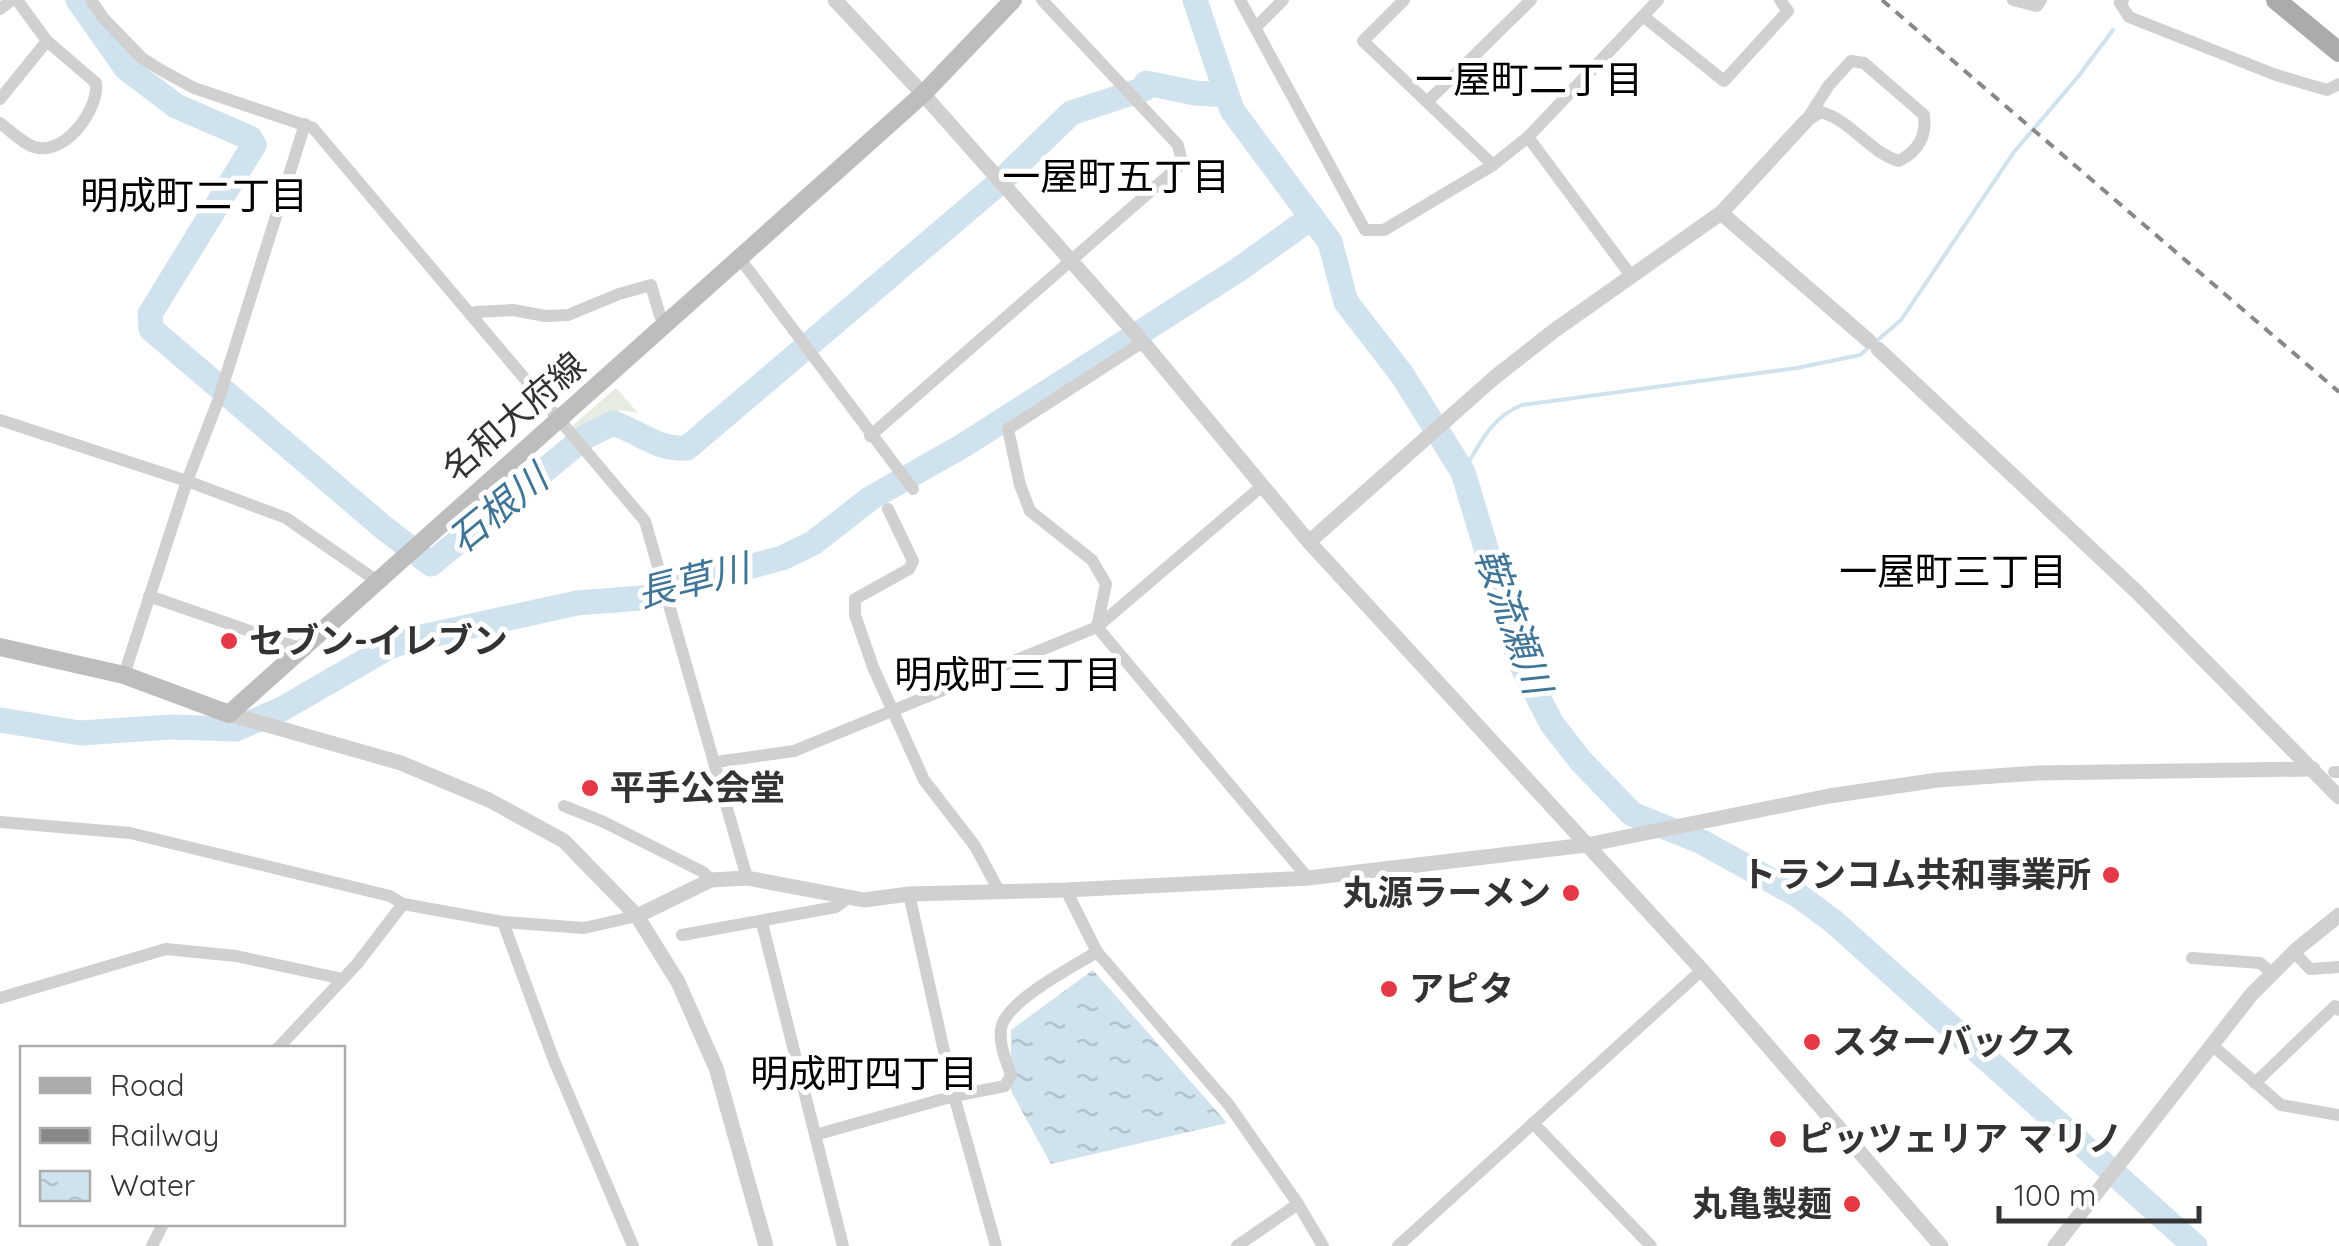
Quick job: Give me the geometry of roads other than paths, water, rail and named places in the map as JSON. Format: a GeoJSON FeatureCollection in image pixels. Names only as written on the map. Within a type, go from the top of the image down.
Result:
{"type":"FeatureCollection","features":[{"type":"Feature","properties":{"kind":"main road","name":"名和大府線"},"geometry":{"type":"LineString","coordinates":[[235,715],[302,648],[924,94],[1013,0]]}},
{"type":"Feature","properties":{"kind":"main road"},"geometry":{"type":"LineString","coordinates":[[2276,0],[2339,52]]}},
{"type":"Feature","properties":{"kind":"main road"},"geometry":{"type":"LineString","coordinates":[[0,646],[124,676],[235,715]]}},
{"type":"Feature","properties":{"kind":"street"},"geometry":{"type":"LineString","coordinates":[[0,8],[15,0],[46,41],[96,83],[98,94],[76,132],[50,148],[35,148],[0,123]]}},
{"type":"Feature","properties":{"kind":"street"},"geometry":{"type":"LineString","coordinates":[[91,0],[142,58],[161,70],[194,88],[313,128],[645,521],[747,878]]}},
{"type":"Feature","properties":{"kind":"street"},"geometry":{"type":"LineString","coordinates":[[834,0],[924,94],[1142,342],[1309,542],[1702,970],[1940,1246]]}},
{"type":"Feature","properties":{"kind":"street"},"geometry":{"type":"LineString","coordinates":[[870,436],[1072,263],[1177,168],[1181,158],[1178,145],[1042,0]]}},
{"type":"Feature","properties":{"kind":"street"},"geometry":{"type":"LineString","coordinates":[[1240,0],[1365,230],[1384,230],[1492,166],[1528,137],[1658,0]]}},
{"type":"Feature","properties":{"kind":"street"},"geometry":{"type":"LineString","coordinates":[[1256,27],[1283,0]]}},
{"type":"Feature","properties":{"kind":"street"},"geometry":{"type":"LineString","coordinates":[[1404,0],[1362,40],[1492,166]]}},
{"type":"Feature","properties":{"kind":"street"},"geometry":{"type":"LineString","coordinates":[[1428,102],[1531,0]]}},
{"type":"Feature","properties":{"kind":"street"},"geometry":{"type":"LineString","coordinates":[[1643,16],[1724,81],[1788,10],[1780,0]]}},
{"type":"Feature","properties":{"kind":"street"},"geometry":{"type":"LineString","coordinates":[[2013,0],[2036,6],[2041,0]]}},
{"type":"Feature","properties":{"kind":"street"},"geometry":{"type":"LineString","coordinates":[[2122,0],[2120,3],[2130,17],[2276,75],[2328,90],[2339,84]]}},
{"type":"Feature","properties":{"kind":"street"},"geometry":{"type":"LineString","coordinates":[[0,99],[46,41]]}},
{"type":"Feature","properties":{"kind":"street"},"geometry":{"type":"LineString","coordinates":[[1309,542],[1458,409],[1555,330],[1721,214],[1806,121],[1828,85],[1851,62],[1864,62],[1924,115],[1926,130],[1913,154],[1899,161],[1885,157],[1839,117],[1821,112],[1806,121]]}},
{"type":"Feature","properties":{"kind":"street"},"geometry":{"type":"LineString","coordinates":[[124,676],[187,482],[226,378],[305,124]]}},
{"type":"Feature","properties":{"kind":"street"},"geometry":{"type":"LineString","coordinates":[[1528,137],[1632,277]]}},
{"type":"Feature","properties":{"kind":"street"},"geometry":{"type":"LineString","coordinates":[[1721,214],[1873,345],[2138,593],[2339,797]]}},
{"type":"Feature","properties":{"kind":"street"},"geometry":{"type":"LineString","coordinates":[[741,260],[896,472],[913,489]]}},
{"type":"Feature","properties":{"kind":"street"},"geometry":{"type":"LineString","coordinates":[[471,316],[476,312],[514,310],[546,316],[568,315],[619,294],[651,286],[660,316],[667,325]]}},
{"type":"Feature","properties":{"kind":"street"},"geometry":{"type":"LineString","coordinates":[[1097,627],[1106,584],[1092,560],[1030,510],[1020,485],[1008,429],[1142,342]]}},
{"type":"Feature","properties":{"kind":"street"},"geometry":{"type":"LineString","coordinates":[[0,420],[286,518],[378,581]]}},
{"type":"Feature","properties":{"kind":"street"},"geometry":{"type":"LineString","coordinates":[[716,762],[794,750],[1097,627],[1260,487]]}},
{"type":"Feature","properties":{"kind":"street"},"geometry":{"type":"LineString","coordinates":[[888,509],[913,560],[909,569],[856,598],[855,614],[873,667],[924,780],[974,846],[999,891]]}},
{"type":"Feature","properties":{"kind":"street"},"geometry":{"type":"LineString","coordinates":[[148,596],[302,648]]}},
{"type":"Feature","properties":{"kind":"street"},"geometry":{"type":"LineString","coordinates":[[1097,627],[1308,878]]}},
{"type":"Feature","properties":{"kind":"street"},"geometry":{"type":"LineString","coordinates":[[235,715],[401,763],[489,800],[564,841],[637,916],[669,965],[716,1068],[766,1246]]}},
{"type":"Feature","properties":{"kind":"street"},"geometry":{"type":"LineString","coordinates":[[0,822],[130,832],[390,896],[403,904],[503,922],[584,928],[637,916],[711,880],[747,878],[864,900],[909,894],[1308,878],[1586,845],[1829,796],[1938,780],[2038,772],[2313,769]]}},
{"type":"Feature","properties":{"kind":"street"},"geometry":{"type":"LineString","coordinates":[[564,806],[620,830],[703,872],[711,880]]}},
{"type":"Feature","properties":{"kind":"street"},"geometry":{"type":"LineString","coordinates":[[1066,890],[1097,952],[1229,1106],[1323,1246]]}},
{"type":"Feature","properties":{"kind":"street"},"geometry":{"type":"LineString","coordinates":[[909,894],[954,1096],[996,1246]]}},
{"type":"Feature","properties":{"kind":"street"},"geometry":{"type":"LineString","coordinates":[[682,936],[836,907],[848,898]]}},
{"type":"Feature","properties":{"kind":"street"},"geometry":{"type":"LineString","coordinates":[[280,1046],[343,978],[403,904]]}},
{"type":"Feature","properties":{"kind":"street"},"geometry":{"type":"LineString","coordinates":[[2055,1246],[2129,1148],[2272,974],[2339,915]]}},
{"type":"Feature","properties":{"kind":"street"},"geometry":{"type":"LineString","coordinates":[[503,922],[553,1058],[633,1246]]}},
{"type":"Feature","properties":{"kind":"street"},"geometry":{"type":"LineString","coordinates":[[762,923],[843,1246]]}},
{"type":"Feature","properties":{"kind":"street"},"geometry":{"type":"LineString","coordinates":[[0,998],[166,949],[236,956],[343,978]]}},
{"type":"Feature","properties":{"kind":"street"},"geometry":{"type":"LineString","coordinates":[[815,1135],[1004,1086],[1011,1074],[1001,1042],[1001,1024],[1007,1014],[1097,952]]}},
{"type":"Feature","properties":{"kind":"street"},"geometry":{"type":"LineString","coordinates":[[2294,952],[2310,968],[2339,967]]}},
{"type":"Feature","properties":{"kind":"street"},"geometry":{"type":"LineString","coordinates":[[2192,958],[2260,963],[2272,974]]}},
{"type":"Feature","properties":{"kind":"street"},"geometry":{"type":"LineString","coordinates":[[1398,1246],[1702,970]]}},
{"type":"Feature","properties":{"kind":"street"},"geometry":{"type":"LineString","coordinates":[[2255,1083],[2335,1006],[2339,1010]]}},
{"type":"Feature","properties":{"kind":"street"},"geometry":{"type":"LineString","coordinates":[[2212,1045],[2280,1105],[2339,1115]]}},
{"type":"Feature","properties":{"kind":"street"},"geometry":{"type":"LineString","coordinates":[[1533,1123],[1651,1246]]}},
{"type":"Feature","properties":{"kind":"street"},"geometry":{"type":"LineString","coordinates":[[1237,1246],[1298,1204]]}},
{"type":"Feature","properties":{"kind":"water"},"geometry":{"type":"Polygon","coordinates":[[[1093,970],[1227,1123],[1051,1164],[1011,1091],[1011,1030],[1093,970]]]}},
{"type":"Feature","properties":{"kind":"waterway","name":"石根川"},"geometry":{"type":"LineString","coordinates":[[78,0],[126,68],[176,106],[250,138],[254,145],[150,314],[151,329],[431,564],[585,437],[613,423],[658,444],[687,448],[999,183],[1071,113],[1144,89],[1146,83],[1226,95]]}},
{"type":"Feature","properties":{"kind":"waterway","name":"鞍流瀬川"},"geometry":{"type":"LineString","coordinates":[[1195,0],[1232,110],[1330,242],[1346,302],[1403,376],[1463,472],[1520,662],[1552,724],[1580,760],[1632,814],[1702,842],[1799,896],[1833,921],[2195,1246]]}},
{"type":"Feature","properties":{"kind":"waterway"},"geometry":{"type":"LineString","coordinates":[[1463,472],[1494,424],[1522,405],[1797,368],[1860,355],[1901,320],[2014,152],[2113,30]]}},
{"type":"Feature","properties":{"kind":"waterway","name":"長草川"},"geometry":{"type":"LineString","coordinates":[[0,720],[80,733],[171,727],[236,729],[282,709],[408,640],[577,603],[654,597],[782,558],[813,543],[871,498],[964,445],[1238,270],[1312,217]]}},
{"type":"Feature","properties":{"kind":"railway"},"geometry":{"type":"LineString","coordinates":[[1882,0],[2339,392]]}},
{"type":"Feature","properties":{"kind":"place","name":"セブン-イレブン"},"geometry":{"type":"Point","coordinates":[229,641]}},
{"type":"Feature","properties":{"kind":"place","name":"平手公会堂"},"geometry":{"type":"Point","coordinates":[590,788]}},
{"type":"Feature","properties":{"kind":"place","name":"トランコム共和事業所"},"geometry":{"type":"Point","coordinates":[2111,875]}},
{"type":"Feature","properties":{"kind":"place","name":"丸源ラーメン"},"geometry":{"type":"Point","coordinates":[1571,893]}},
{"type":"Feature","properties":{"kind":"place","name":"アピタ"},"geometry":{"type":"Point","coordinates":[1389,989]}},
{"type":"Feature","properties":{"kind":"place","name":"スターバックス"},"geometry":{"type":"Point","coordinates":[1812,1042]}},
{"type":"Feature","properties":{"kind":"place","name":"ピッツェリア マリノ"},"geometry":{"type":"Point","coordinates":[1778,1139]}},
{"type":"Feature","properties":{"kind":"place","name":"丸亀製麺"},"geometry":{"type":"Point","coordinates":[1852,1204]}},
{"type":"Feature","properties":{"kind":"district","name":"一屋町二丁目"},"geometry":{"type":"Point","coordinates":[1529,80]}},
{"type":"Feature","properties":{"kind":"district","name":"一屋町五丁目"},"geometry":{"type":"Point","coordinates":[1116,177]}},
{"type":"Feature","properties":{"kind":"district","name":"明成町二丁目"},"geometry":{"type":"Point","coordinates":[194,196]}},
{"type":"Feature","properties":{"kind":"district","name":"一屋町三丁目"},"geometry":{"type":"Point","coordinates":[1953,572]}},
{"type":"Feature","properties":{"kind":"district","name":"明成町三丁目"},"geometry":{"type":"Point","coordinates":[1008,675]}},
{"type":"Feature","properties":{"kind":"district","name":"明成町四丁目"},"geometry":{"type":"Point","coordinates":[864,1074]}}]}
